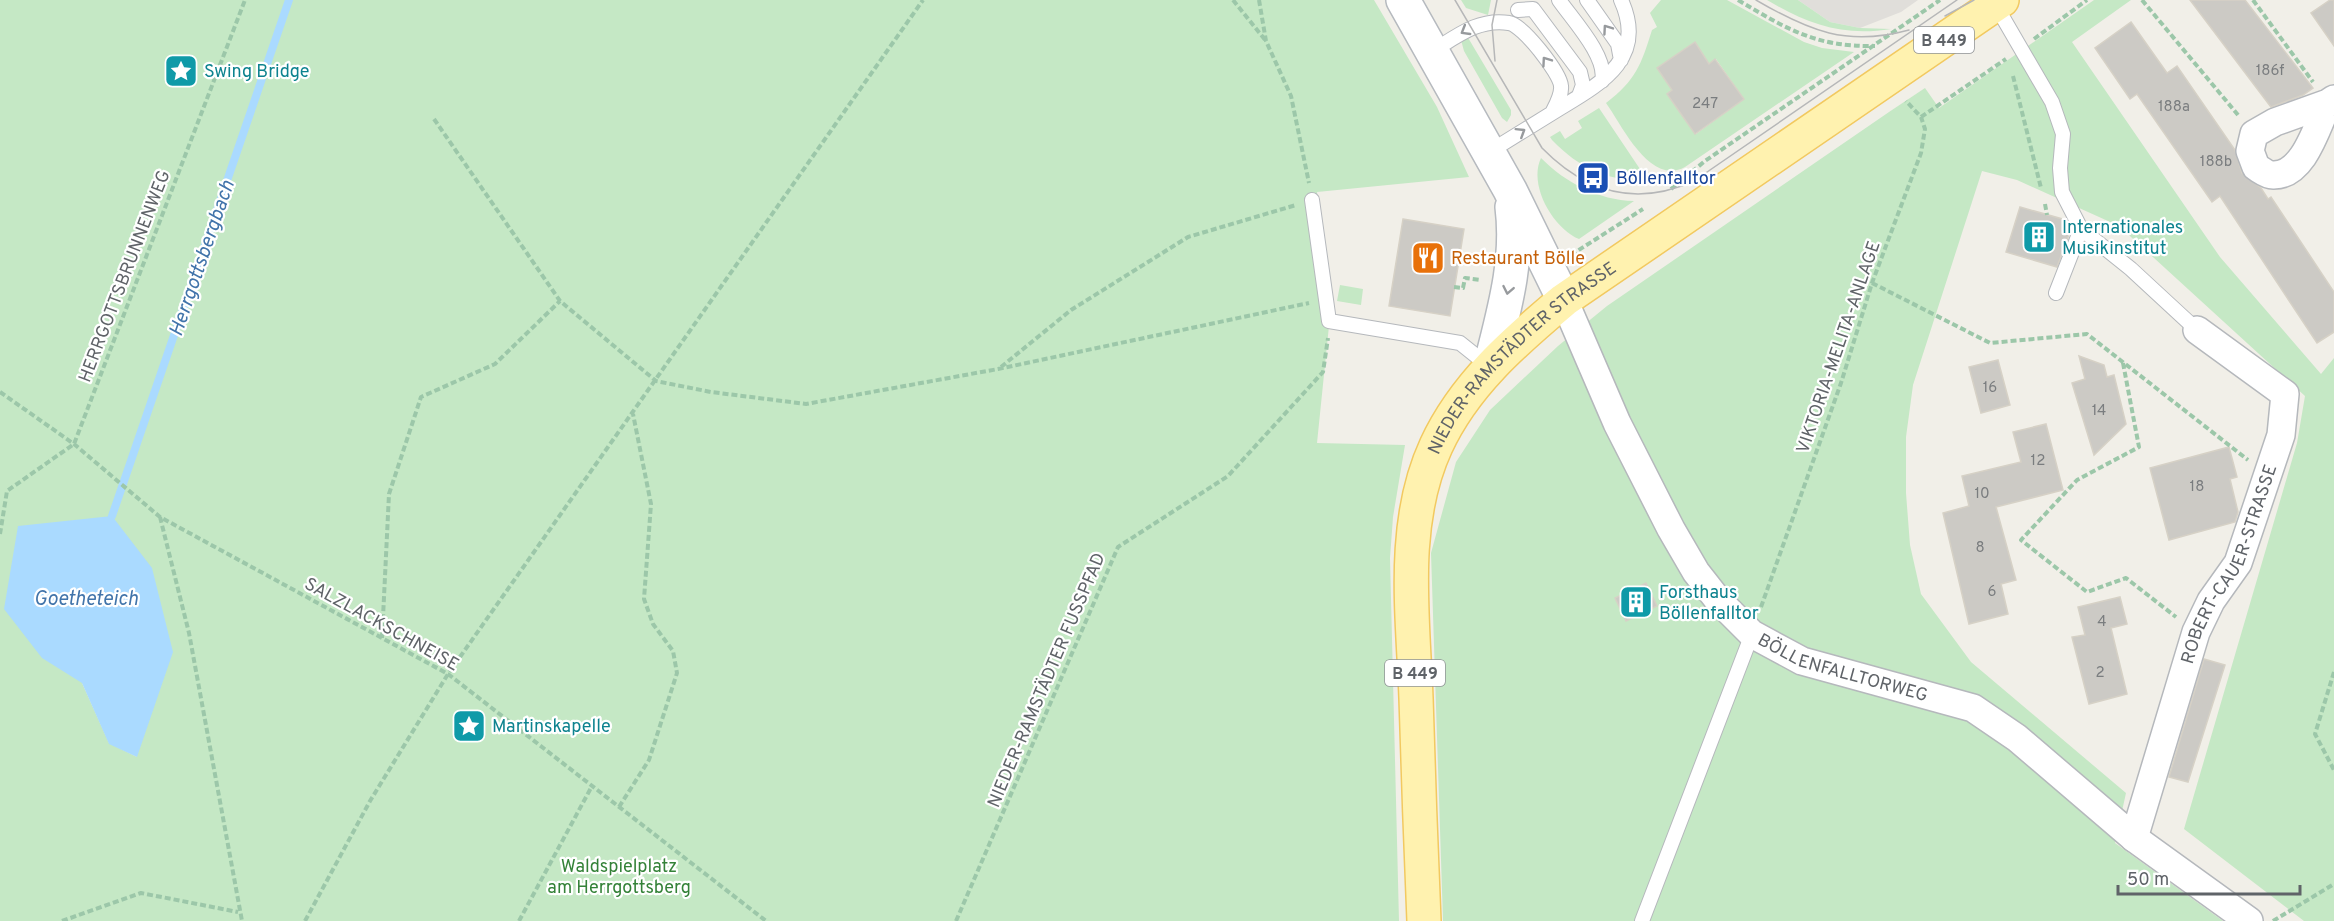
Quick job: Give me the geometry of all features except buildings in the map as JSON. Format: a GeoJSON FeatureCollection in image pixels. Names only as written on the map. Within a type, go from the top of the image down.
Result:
{"type":"FeatureCollection","features":[{"type":"Feature","properties":{"kind":"main road"},"geometry":{"type":"LineString","coordinates":[[1403,0],[1510,190],[1564,300]]}},
{"type":"Feature","properties":{"kind":"main road","name":"NIEDER-RAMSTÄDTER STRASSE"},"geometry":{"type":"LineString","coordinates":[[1424,921],[1415,673],[1413,535],[1423,484],[1436,446],[1470,389],[1490,367],[1564,300],[1999,2]]}},
{"type":"Feature","properties":{"kind":"main road"},"geometry":{"type":"LineString","coordinates":[[1490,367],[1507,297],[1514,249],[1510,190]]}},
{"type":"Feature","properties":{"kind":"street"},"geometry":{"type":"LineString","coordinates":[[2331,101],[2301,159],[2286,173],[2271,175],[2256,167],[2250,151],[2254,134],[2275,122],[2331,101]]}},
{"type":"Feature","properties":{"kind":"street","name":"BÖLLENFALLTORWEG"},"geometry":{"type":"LineString","coordinates":[[1564,300],[1617,423],[1671,529],[1696,572],[1718,600],[1752,634],[1802,661],[1973,708],[2017,738],[2134,838],[2249,921]]}},
{"type":"Feature","properties":{"kind":"street","name":"ROBERT-CAUER-STRASSE"},"geometry":{"type":"LineString","coordinates":[[2134,838],[2196,632],[2211,601],[2238,563],[2281,435],[2285,394],[2197,330]]}},
{"type":"Feature","properties":{"kind":"lane"},"geometry":{"type":"LineString","coordinates":[[1559,0],[1599,57],[1603,68],[1602,81]]}},
{"type":"Feature","properties":{"kind":"lane"},"geometry":{"type":"LineString","coordinates":[[1587,0],[1618,44],[1621,60]]}},
{"type":"Feature","properties":{"kind":"lane"},"geometry":{"type":"LineString","coordinates":[[1489,152],[1602,81],[1621,60],[1628,45],[1629,31],[1621,0]]}},
{"type":"Feature","properties":{"kind":"lane"},"geometry":{"type":"LineString","coordinates":[[1999,2],[2052,102],[2063,134],[2060,168],[2062,192],[2081,229],[2132,269],[2197,330]]}},
{"type":"Feature","properties":{"kind":"lane"},"geometry":{"type":"LineString","coordinates":[[1500,23],[1510,18],[1521,5],[1533,9],[1580,72],[1583,85],[1579,96]]}},
{"type":"Feature","properties":{"kind":"lane"},"geometry":{"type":"LineString","coordinates":[[1432,51],[1476,24],[1500,23],[1518,26],[1559,79],[1562,89],[1552,113]]}},
{"type":"Feature","properties":{"kind":"lane"},"geometry":{"type":"LineString","coordinates":[[1312,200],[1329,321],[1460,343],[1490,367]]}},
{"type":"Feature","properties":{"kind":"lane"},"geometry":{"type":"LineString","coordinates":[[2056,292],[2081,229]]}},
{"type":"Feature","properties":{"kind":"lane"},"geometry":{"type":"LineString","coordinates":[[1642,921],[1743,663],[1752,634]]}},
{"type":"Feature","properties":{"kind":"path","name":"HERRGOTTSBRUNNENWEG"},"geometry":{"type":"LineString","coordinates":[[74,444],[245,0]]}},
{"type":"Feature","properties":{"kind":"path"},"geometry":{"type":"LineString","coordinates":[[305,921],[370,801],[448,674],[923,0]]}},
{"type":"Feature","properties":{"kind":"path"},"geometry":{"type":"LineString","coordinates":[[1233,0],[1266,41]]}},
{"type":"Feature","properties":{"kind":"path"},"geometry":{"type":"LineString","coordinates":[[998,369],[1071,310],[1188,237],[1312,200],[1291,96],[1266,41],[1258,0]]}},
{"type":"Feature","properties":{"kind":"path"},"geometry":{"type":"LineString","coordinates":[[1738,0],[1806,37],[1823,43],[1884,45]]}},
{"type":"Feature","properties":{"kind":"path"},"geometry":{"type":"LineString","coordinates":[[1663,195],[1705,161],[1941,0]]}},
{"type":"Feature","properties":{"kind":"path"},"geometry":{"type":"LineString","coordinates":[[2022,48],[2086,0]]}},
{"type":"Feature","properties":{"kind":"path"},"geometry":{"type":"LineString","coordinates":[[2142,0],[2254,134]]}},
{"type":"Feature","properties":{"kind":"path"},"geometry":{"type":"LineString","coordinates":[[2253,0],[2331,101]]}},
{"type":"Feature","properties":{"kind":"path"},"geometry":{"type":"LineString","coordinates":[[1886,81],[1921,117],[2009,57],[2048,215]]}},
{"type":"Feature","properties":{"kind":"path","name":"VIKTORIA-MELITA-ANLAGE"},"geometry":{"type":"LineString","coordinates":[[1752,634],[1841,383],[1872,283],[1921,153],[1925,129],[1921,117]]}},
{"type":"Feature","properties":{"kind":"path"},"geometry":{"type":"LineString","coordinates":[[434,119],[560,301],[656,381],[711,392],[807,404],[998,369],[1325,300]]}},
{"type":"Feature","properties":{"kind":"path"},"geometry":{"type":"LineString","coordinates":[[1576,252],[1648,205]]}},
{"type":"Feature","properties":{"kind":"path"},"geometry":{"type":"LineString","coordinates":[[1454,287],[1463,288],[1465,278],[1476,279]]}},
{"type":"Feature","properties":{"kind":"path"},"geometry":{"type":"LineString","coordinates":[[1872,283],[1990,343],[2087,334],[2267,476]]}},
{"type":"Feature","properties":{"kind":"path"},"geometry":{"type":"LineString","coordinates":[[381,638],[389,494],[421,397],[495,364],[560,301]]}},
{"type":"Feature","properties":{"kind":"path","name":"NIEDER-RAMSTÄDTER FUSSPFAD"},"geometry":{"type":"LineString","coordinates":[[956,921],[1118,547],[1228,476],[1323,372],[1329,321]]}},
{"type":"Feature","properties":{"kind":"path"},"geometry":{"type":"LineString","coordinates":[[2123,362],[2139,447],[2077,480],[2021,540],[2087,592],[2126,578],[2196,632]]}},
{"type":"Feature","properties":{"kind":"path","name":"SALZLACKSCHNEISE"},"geometry":{"type":"LineString","coordinates":[[0,392],[74,444],[160,517],[448,674],[766,921]]}},
{"type":"Feature","properties":{"kind":"path"},"geometry":{"type":"LineString","coordinates":[[619,807],[649,760],[677,673],[673,651],[653,624],[644,599],[651,504],[633,414]]}},
{"type":"Feature","properties":{"kind":"path"},"geometry":{"type":"LineString","coordinates":[[0,534],[7,491],[74,444]]}},
{"type":"Feature","properties":{"kind":"path"},"geometry":{"type":"LineString","coordinates":[[160,517],[189,633],[238,912],[242,921]]}},
{"type":"Feature","properties":{"kind":"path"},"geometry":{"type":"LineString","coordinates":[[2334,672],[2315,734],[2334,770]]}},
{"type":"Feature","properties":{"kind":"path"},"geometry":{"type":"LineString","coordinates":[[519,921],[592,786]]}},
{"type":"Feature","properties":{"kind":"path"},"geometry":{"type":"LineString","coordinates":[[2272,921],[2334,884]]}},
{"type":"Feature","properties":{"kind":"path"},"geometry":{"type":"LineString","coordinates":[[62,921],[141,893],[238,912]]}},
{"type":"Feature","properties":{"kind":"shaded area"},"geometry":{"type":"Polygon","coordinates":[[[1798,0],[1918,0],[1901,12],[1860,28],[1830,22],[1798,0]]]}},
{"type":"Feature","properties":{"kind":"green space","name":"Waldspielplatz am Herrgottsberg"},"geometry":{"type":"Polygon","coordinates":[[[0,0],[1374,0],[1437,107],[1469,177],[1317,192],[1330,316],[1317,443],[1405,445],[1393,517],[1390,558],[1399,921],[0,921],[0,0]],[[82,683],[109,743],[137,757],[82,683]]]}},
{"type":"Feature","properties":{"kind":"green space"},"geometry":{"type":"Polygon","coordinates":[[[1461,0],[1491,0],[1488,15],[1466,8],[1461,0]]]}},
{"type":"Feature","properties":{"kind":"green space"},"geometry":{"type":"Polygon","coordinates":[[[1661,0],[1727,0],[1804,42],[1822,48],[1854,52],[1685,167],[1672,171],[1660,168],[1639,151],[1606,103],[1631,79],[1641,62],[1652,30],[1657,27],[1650,13],[1661,0]],[[1695,43],[1672,90],[1667,94],[1696,134],[1744,99],[1716,59],[1709,64],[1695,43]]]}},
{"type":"Feature","properties":{"kind":"green space"},"geometry":{"type":"Polygon","coordinates":[[[1767,0],[1798,0],[1830,22],[1860,28],[1891,29],[1841,30],[1796,16],[1767,0]]]}},
{"type":"Feature","properties":{"kind":"green space"},"geometry":{"type":"Polygon","coordinates":[[[2094,0],[2131,0],[2072,42],[2220,257],[2321,374],[2334,358],[2334,921],[2304,921],[2184,829],[2297,443],[2305,396],[2119,226],[2017,180],[1982,171],[1913,385],[1906,437],[1906,493],[1910,545],[1921,594],[1971,662],[2126,793],[2115,843],[2223,921],[1443,921],[1431,553],[1456,462],[1490,410],[1558,346],[1607,306],[1889,112],[1925,88],[1939,108],[2094,0]]]}},
{"type":"Feature","properties":{"kind":"green space"},"geometry":{"type":"Polygon","coordinates":[[[1467,36],[1511,110],[1507,122],[1502,118],[1464,51],[1461,40],[1467,36]]]}},
{"type":"Feature","properties":{"kind":"green space"},"geometry":{"type":"Polygon","coordinates":[[[1599,108],[1648,181],[1607,176],[1584,166],[1573,159],[1550,137],[1560,131],[1565,139],[1582,128],[1578,121],[1599,108]]]}},
{"type":"Feature","properties":{"kind":"green space"},"geometry":{"type":"Polygon","coordinates":[[[1541,158],[1561,175],[1595,194],[1634,201],[1579,239],[1560,226],[1545,204],[1538,180],[1541,158]]]}},
{"type":"Feature","properties":{"kind":"green space"},"geometry":{"type":"Polygon","coordinates":[[[1340,285],[1363,289],[1361,305],[1337,301],[1340,285]]]}},
{"type":"Feature","properties":{"kind":"water","name":"Goetheteich"},"geometry":{"type":"Polygon","coordinates":[[[112,516],[152,568],[173,652],[137,757],[109,744],[82,683],[42,658],[4,609],[18,526],[112,516]]]}},
{"type":"Feature","properties":{"kind":"waterway","name":"Herrgottsbergbach"},"geometry":{"type":"LineString","coordinates":[[112,516],[289,0]]}},
{"type":"Feature","properties":{"kind":"tram line"},"geometry":{"type":"LineString","coordinates":[[1455,0],[1542,148],[1558,163],[1594,185],[1632,194],[1673,189],[1694,181],[1957,0]]}},
{"type":"Feature","properties":{"kind":"tram line"},"geometry":{"type":"LineString","coordinates":[[1495,61],[1492,25],[1497,0]]}},
{"type":"Feature","properties":{"kind":"tram line"},"geometry":{"type":"LineString","coordinates":[[1756,0],[1811,28],[1829,33],[1866,37],[1909,30]]}},
{"type":"Feature","properties":{"kind":"tram line"},"geometry":{"type":"LineString","coordinates":[[1945,16],[1974,0]]}},
{"type":"Feature","properties":{"kind":"place","name":"Swing Bridge"},"geometry":{"type":"Point","coordinates":[181,71]}},
{"type":"Feature","properties":{"kind":"place","name":"Böllenfalltor"},"geometry":{"type":"Point","coordinates":[1593,178]}},
{"type":"Feature","properties":{"kind":"place","name":"Internationales Musikinstitut"},"geometry":{"type":"Point","coordinates":[2039,237]}},
{"type":"Feature","properties":{"kind":"place","name":"Restaurant Bölle"},"geometry":{"type":"Point","coordinates":[1428,258]}},
{"type":"Feature","properties":{"kind":"place","name":"Forsthaus Böllenfalltor"},"geometry":{"type":"Point","coordinates":[1636,602]}},
{"type":"Feature","properties":{"kind":"place","name":"Martinskapelle"},"geometry":{"type":"Point","coordinates":[469,726]}}]}
